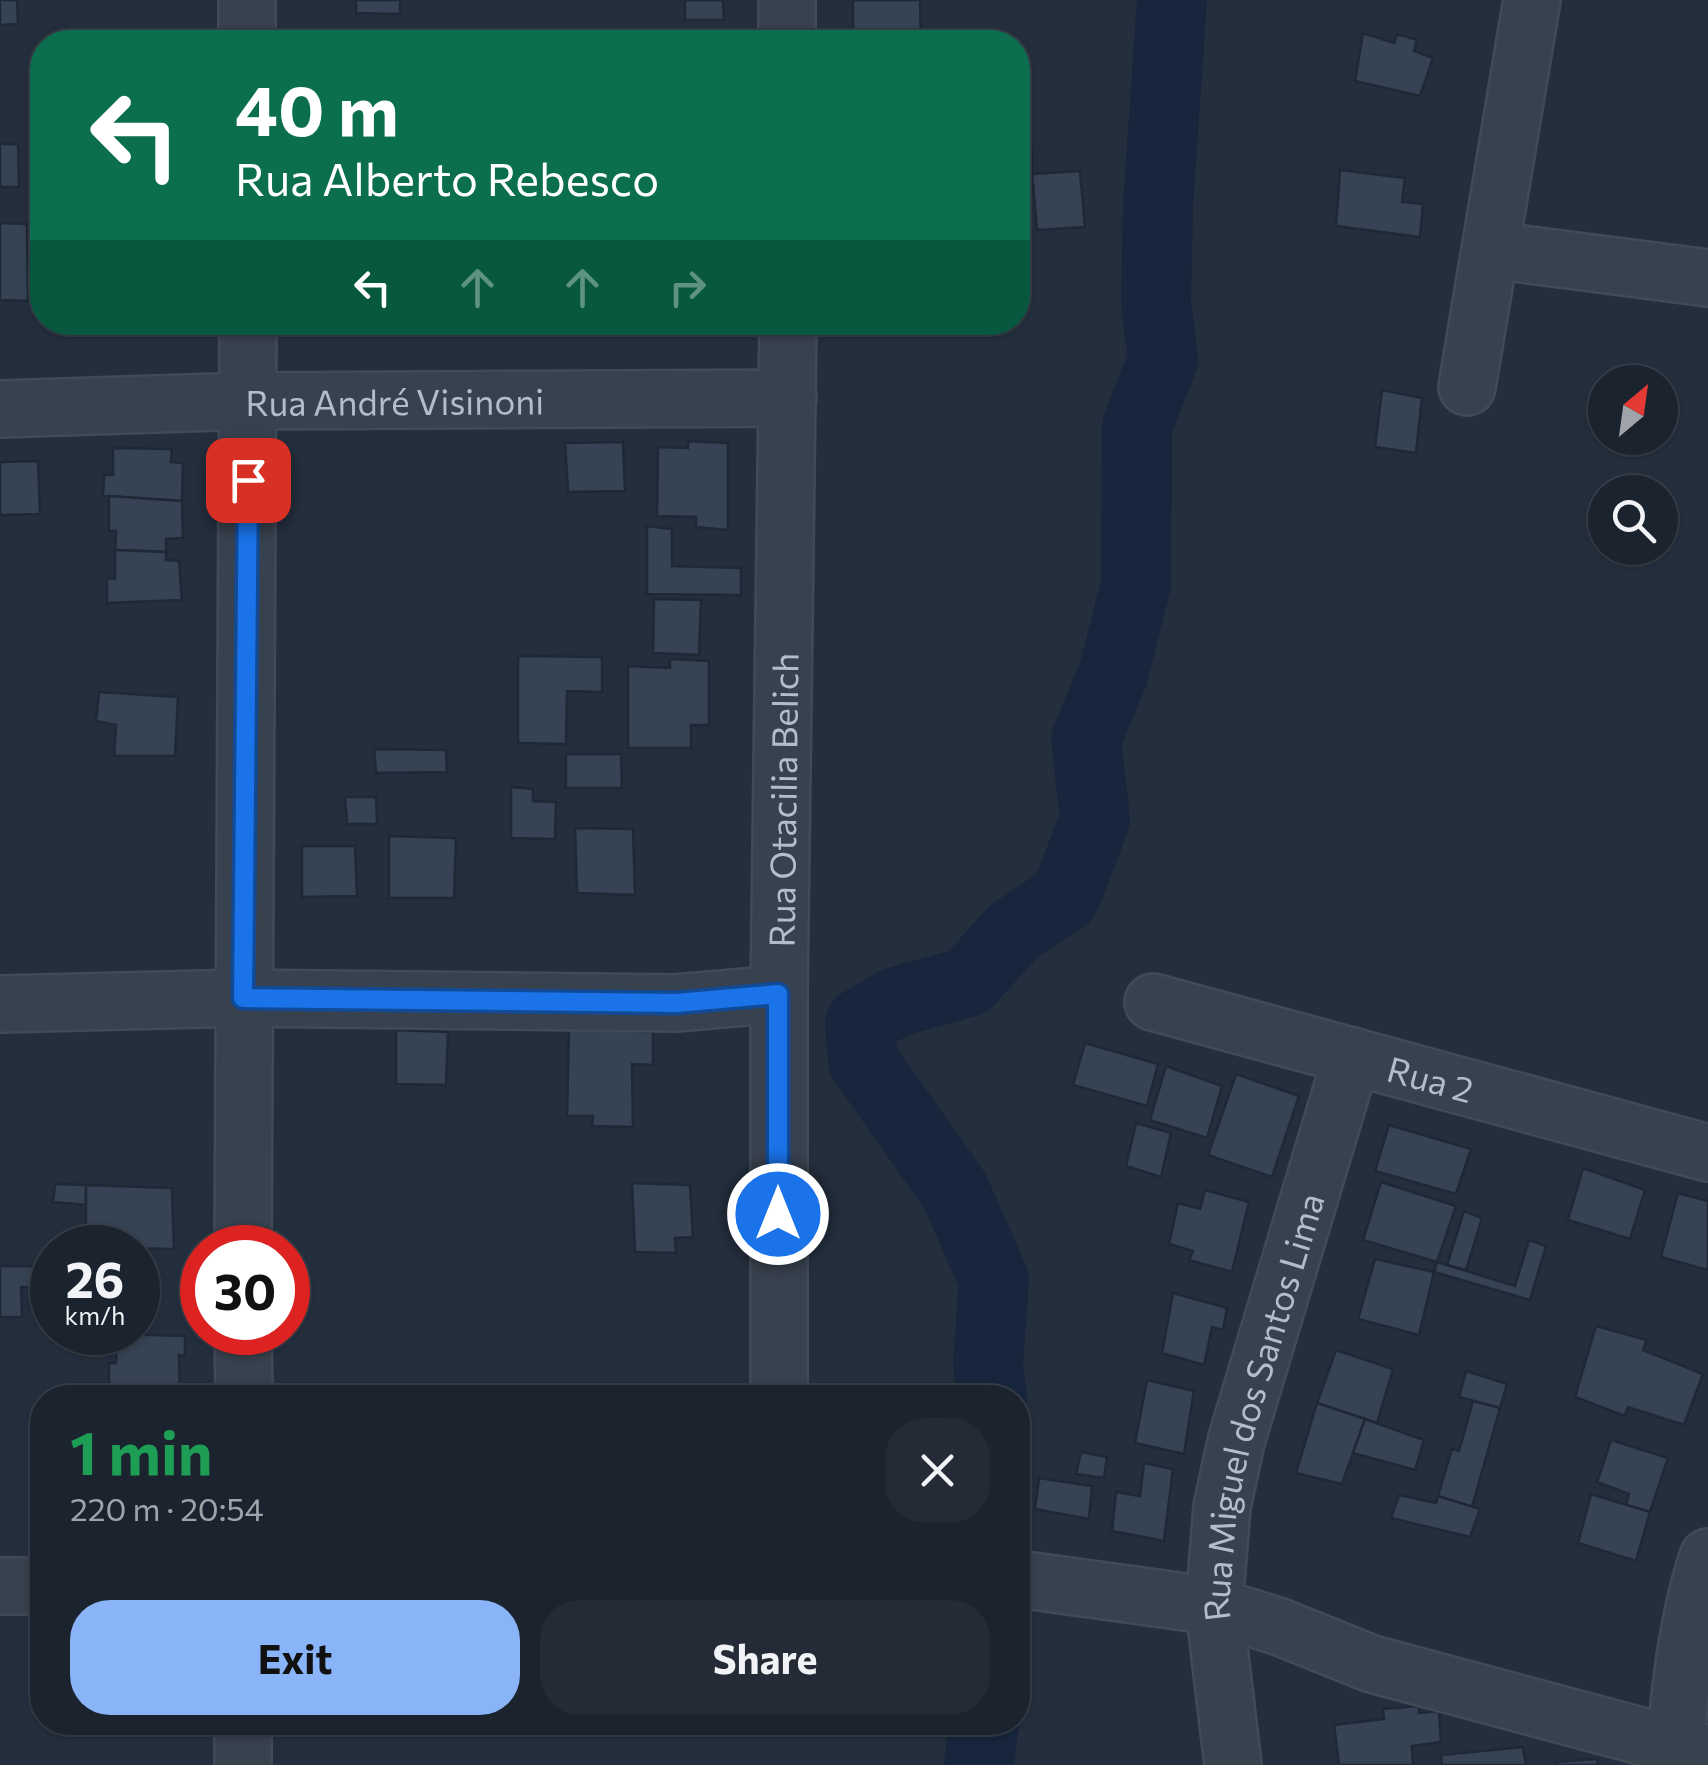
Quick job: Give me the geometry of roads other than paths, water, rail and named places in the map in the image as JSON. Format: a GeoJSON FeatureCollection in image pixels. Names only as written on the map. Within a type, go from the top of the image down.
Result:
{"type":"FeatureCollection","features":[{"type":"Feature","properties":{"kind":"street"},"geometry":{"type":"LineString","coordinates":[[247,0],[247,30]]}},
{"type":"Feature","properties":{"kind":"street"},"geometry":{"type":"LineString","coordinates":[[787,0],[787,30]]}},
{"type":"Feature","properties":{"kind":"street"},"geometry":{"type":"LineString","coordinates":[[1468,387],[1532,0]]}},
{"type":"Feature","properties":{"kind":"street"},"geometry":{"type":"LineString","coordinates":[[1492,250],[1708,278]]}},
{"type":"Feature","properties":{"kind":"street"},"geometry":{"type":"LineString","coordinates":[[243,1225],[248,335]]}},
{"type":"Feature","properties":{"kind":"street","name":"Rua Otacilia Belich"},"geometry":{"type":"LineString","coordinates":[[778,1385],[778,994],[788,335]]}},
{"type":"Feature","properties":{"kind":"street","name":"Rua André Visinoni"},"geometry":{"type":"LineString","coordinates":[[0,409],[249,401],[788,398]]}},
{"type":"Feature","properties":{"kind":"street"},"geometry":{"type":"LineString","coordinates":[[0,1004],[243,998],[676,1003],[778,994]]}},
{"type":"Feature","properties":{"kind":"street","name":"Rua 2"},"geometry":{"type":"LineString","coordinates":[[1153,1002],[1708,1153]]}},
{"type":"Feature","properties":{"kind":"street","name":"Rua Miguel dos Santos Lima"},"geometry":{"type":"LineString","coordinates":[[1234,1765],[1214,1606],[1222,1507],[1236,1442],[1352,1056]]}},
{"type":"Feature","properties":{"kind":"street"},"geometry":{"type":"LineString","coordinates":[[244,1355],[244,1385]]}},
{"type":"Feature","properties":{"kind":"street"},"geometry":{"type":"LineString","coordinates":[[1030,1581],[1214,1606],[1280,1627],[1372,1664],[1686,1755],[1698,1588],[1708,1557]]}},
{"type":"Feature","properties":{"kind":"street"},"geometry":{"type":"LineString","coordinates":[[0,1586],[30,1586]]}},
{"type":"Feature","properties":{"kind":"street"},"geometry":{"type":"LineString","coordinates":[[242,1765],[243,1735]]}},
{"type":"Feature","properties":{"kind":"waterway"},"geometry":{"type":"LineString","coordinates":[[991,1385],[988,1363],[994,1280],[955,1191],[863,1061],[860,1023],[896,1002],[968,982],[1013,932],[1065,897],[1095,820],[1086,739],[1113,675],[1136,584],[1137,427],[1163,359],[1156,302],[1158,205],[1172,0]]}},
{"type":"Feature","properties":{"kind":"waterway"},"geometry":{"type":"LineString","coordinates":[[979,1765],[982,1735]]}}]}
